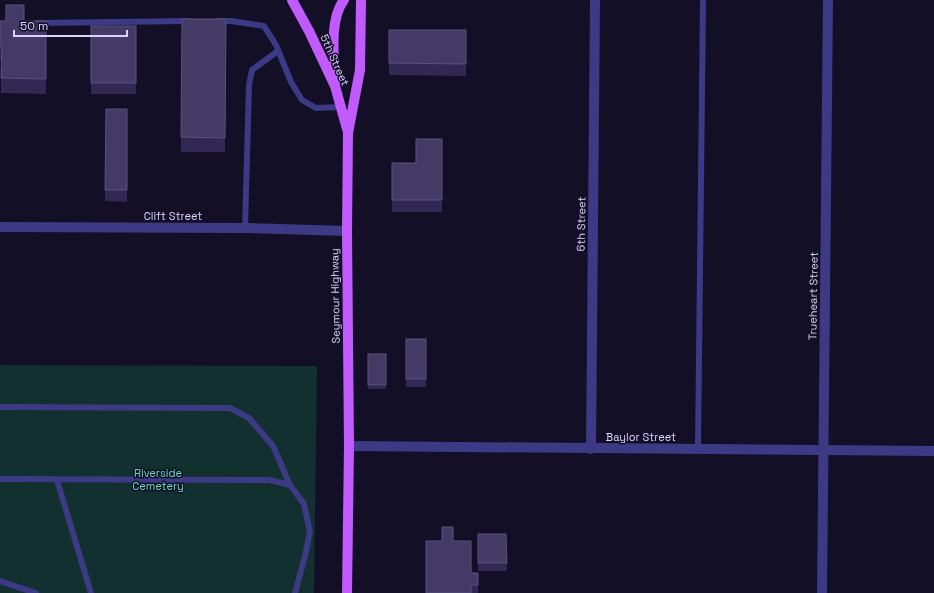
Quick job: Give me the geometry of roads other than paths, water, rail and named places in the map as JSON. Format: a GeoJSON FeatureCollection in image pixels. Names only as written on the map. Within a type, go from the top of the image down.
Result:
{"type":"FeatureCollection","features":[{"type":"Feature","properties":{"kind":"main road","name":"5th Street"},"geometry":{"type":"LineString","coordinates":[[292,0],[309,31],[335,86],[348,133]]}},
{"type":"Feature","properties":{"kind":"main road"},"geometry":{"type":"LineString","coordinates":[[335,86],[333,35],[340,6],[344,0]]}},
{"type":"Feature","properties":{"kind":"main road","name":"Seymour Highway"},"geometry":{"type":"LineString","coordinates":[[347,593],[349,446],[347,231],[348,133],[360,70],[361,0]]}},
{"type":"Feature","properties":{"kind":"street","name":"6th Street"},"geometry":{"type":"LineString","coordinates":[[591,449],[595,0]]}},
{"type":"Feature","properties":{"kind":"street","name":"Trueheart Street"},"geometry":{"type":"LineString","coordinates":[[822,593],[828,0]]}},
{"type":"Feature","properties":{"kind":"street","name":"Clift Street"},"geometry":{"type":"LineString","coordinates":[[0,227],[245,228],[347,231]]}},
{"type":"Feature","properties":{"kind":"street","name":"Baylor Street"},"geometry":{"type":"LineString","coordinates":[[349,446],[934,451]]}},
{"type":"Feature","properties":{"kind":"lane"},"geometry":{"type":"LineString","coordinates":[[698,449],[704,0]]}},
{"type":"Feature","properties":{"kind":"lane"},"geometry":{"type":"LineString","coordinates":[[32,23],[194,21]]}},
{"type":"Feature","properties":{"kind":"lane"},"geometry":{"type":"LineString","coordinates":[[209,21],[231,21],[264,26],[276,45],[291,82],[302,100],[316,108],[341,107]]}},
{"type":"Feature","properties":{"kind":"lane"},"geometry":{"type":"LineString","coordinates":[[245,228],[249,85],[252,70],[278,51]]}},
{"type":"Feature","properties":{"kind":"lane"},"geometry":{"type":"LineString","coordinates":[[0,407],[230,408],[249,418],[273,446],[290,485],[304,504],[310,532],[295,593]]}},
{"type":"Feature","properties":{"kind":"lane"},"geometry":{"type":"LineString","coordinates":[[0,479],[269,480],[290,485]]}},
{"type":"Feature","properties":{"kind":"lane"},"geometry":{"type":"LineString","coordinates":[[57,480],[91,593]]}},
{"type":"Feature","properties":{"kind":"lane"},"geometry":{"type":"LineString","coordinates":[[0,581],[36,593]]}},
{"type":"Feature","properties":{"kind":"park label","name":"Riverside Cemetery"},"geometry":{"type":"Point","coordinates":[158,479]}}]}
